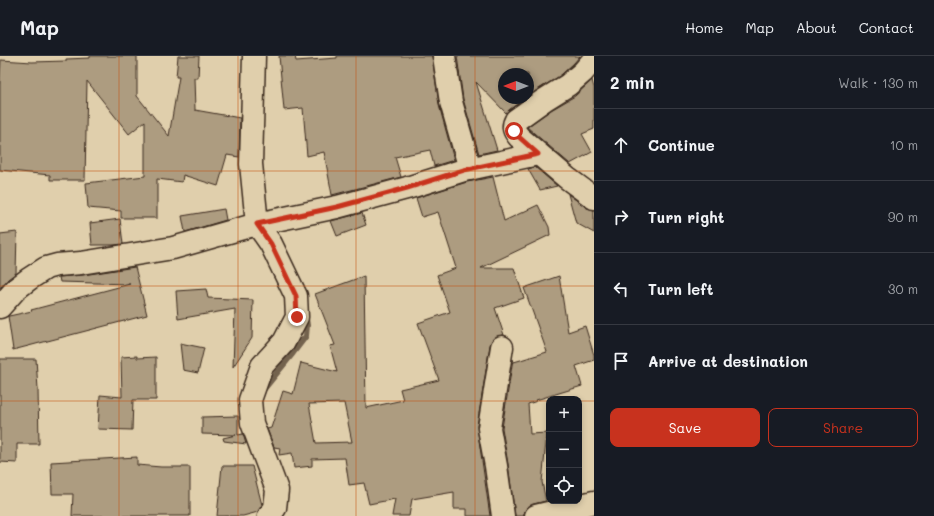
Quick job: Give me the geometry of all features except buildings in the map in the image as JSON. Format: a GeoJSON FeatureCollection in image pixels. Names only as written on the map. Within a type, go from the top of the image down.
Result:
{"type":"FeatureCollection","features":[{"type":"Feature","properties":{"kind":"street"},"geometry":{"type":"LineString","coordinates":[[254,56],[251,164],[257,224],[271,244],[296,296],[297,317],[284,342],[262,366],[250,400],[252,423],[277,490],[275,508],[269,516]]}},
{"type":"Feature","properties":{"kind":"street"},"geometry":{"type":"LineString","coordinates":[[444,56],[451,102],[470,169]]}},
{"type":"Feature","properties":{"kind":"street"},"geometry":{"type":"LineString","coordinates":[[594,59],[583,72],[568,85],[516,120],[514,124],[514,131],[519,137],[566,178],[594,198]]}},
{"type":"Feature","properties":{"kind":"street"},"geometry":{"type":"LineString","coordinates":[[0,306],[29,278],[46,268],[173,248],[257,224],[337,207],[470,169],[538,154]]}},
{"type":"Feature","properties":{"kind":"street"},"geometry":{"type":"LineString","coordinates":[[502,347],[488,428],[496,466],[503,516]]}},
{"type":"Feature","properties":{"kind":"street"},"geometry":{"type":"LineString","coordinates":[[536,516],[594,502]]}},
{"type":"Feature","properties":{"kind":"waterway"},"geometry":{"type":"LineString","coordinates":[[263,390],[306,336],[307,325],[305,314]]}},
{"type":"Feature","properties":{"kind":"route"},"geometry":{"type":"LineString","coordinates":[[297,317],[296,296],[271,244],[257,224],[337,207],[407,188],[464,170],[538,154],[514,131]]}}]}
